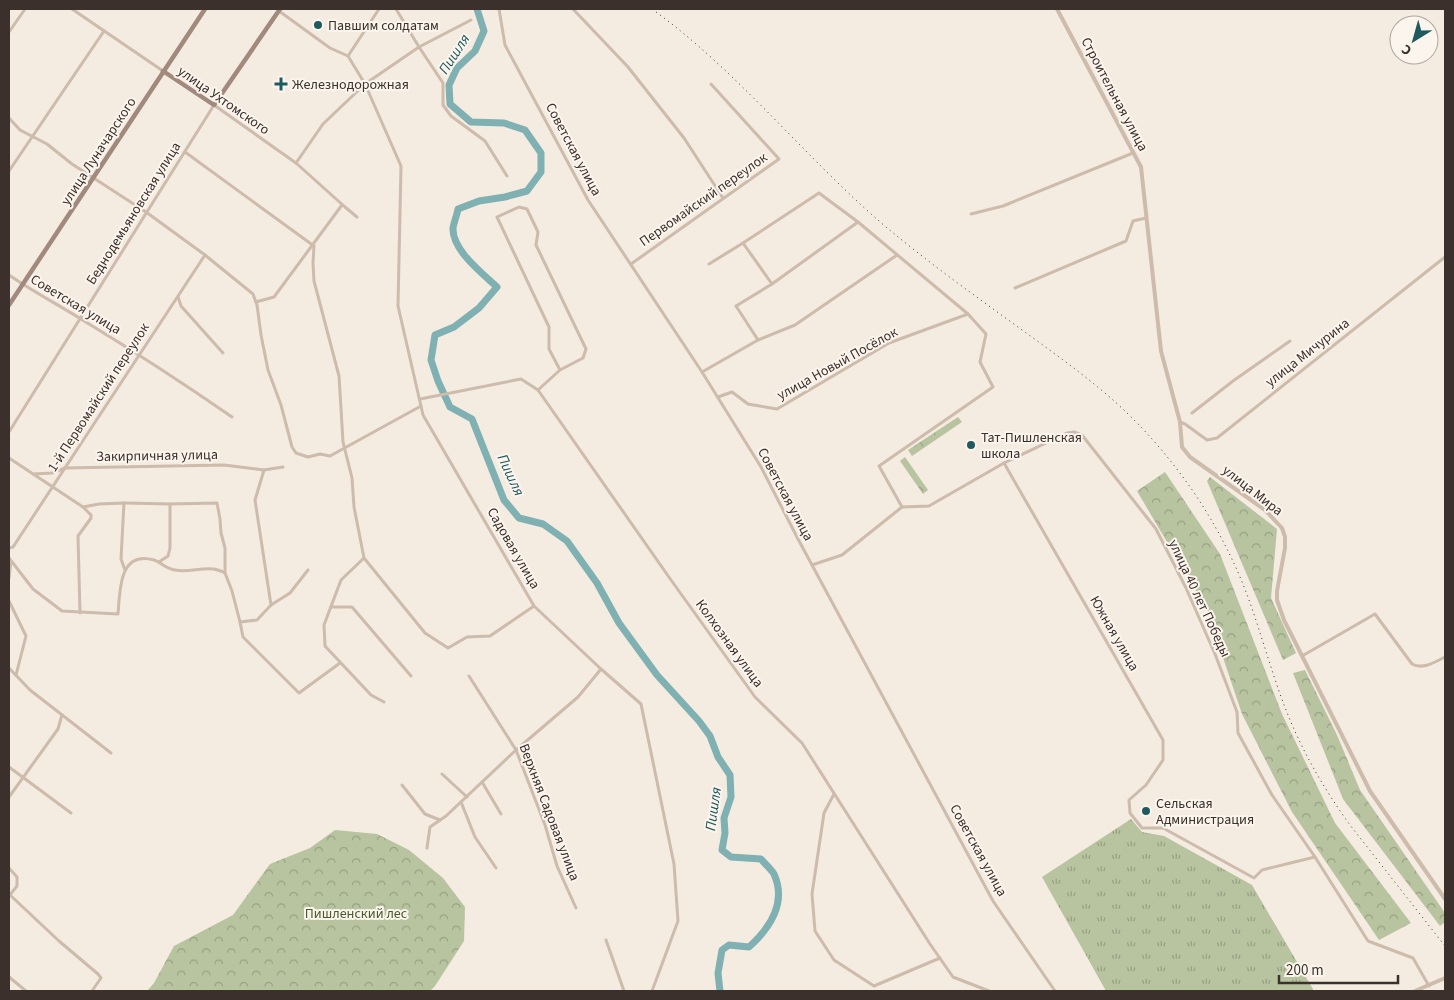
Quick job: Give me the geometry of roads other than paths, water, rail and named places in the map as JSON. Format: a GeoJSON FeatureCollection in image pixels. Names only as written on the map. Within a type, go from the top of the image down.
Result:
{"type":"FeatureCollection","features":[{"type":"Feature","properties":{"kind":"main road","name":"улица Луначарского"},"geometry":{"type":"LineString","coordinates":[[9,305],[205,9]]}},
{"type":"Feature","properties":{"kind":"main road","name":"Беднодемьяновская улица"},"geometry":{"type":"LineString","coordinates":[[214,105],[280,10]]}},
{"type":"Feature","properties":{"kind":"main road","name":"улица Ухтомского"},"geometry":{"type":"LineString","coordinates":[[163,71],[214,105]]}},
{"type":"Feature","properties":{"kind":"street"},"geometry":{"type":"LineString","coordinates":[[9,32],[25,9]]}},
{"type":"Feature","properties":{"kind":"street","name":"улица Ухтомского"},"geometry":{"type":"LineString","coordinates":[[72,9],[163,71]]}},
{"type":"Feature","properties":{"kind":"street"},"geometry":{"type":"LineString","coordinates":[[280,10],[330,48],[348,56],[379,9]]}},
{"type":"Feature","properties":{"kind":"street"},"geometry":{"type":"LineString","coordinates":[[396,9],[443,83],[443,105],[451,116],[485,141],[507,176]]}},
{"type":"Feature","properties":{"kind":"street","name":"Советская улица"},"geometry":{"type":"LineString","coordinates":[[499,9],[505,45],[588,200],[702,372],[761,467],[993,901],[1056,991]]}},
{"type":"Feature","properties":{"kind":"street"},"geometry":{"type":"LineString","coordinates":[[573,9],[628,67],[684,138],[723,198]]}},
{"type":"Feature","properties":{"kind":"street","name":"Строительная улица"},"geometry":{"type":"LineString","coordinates":[[1058,11],[1141,167],[1146,218]]}},
{"type":"Feature","properties":{"kind":"street"},"geometry":{"type":"LineString","coordinates":[[296,163],[323,124],[365,84],[419,47],[471,20]]}},
{"type":"Feature","properties":{"kind":"street"},"geometry":{"type":"LineString","coordinates":[[9,171],[104,31]]}},
{"type":"Feature","properties":{"kind":"street","name":"Садовая улица"},"geometry":{"type":"LineString","coordinates":[[348,56],[365,84],[401,166],[398,306],[424,415],[534,606],[601,669],[642,704],[674,864],[678,921],[652,991]]}},
{"type":"Feature","properties":{"kind":"street","name":"Первомайский переулок"},"geometry":{"type":"LineString","coordinates":[[631,264],[779,159],[711,84]]}},
{"type":"Feature","properties":{"kind":"street","name":"улица Ухтомского"},"geometry":{"type":"LineString","coordinates":[[214,105],[296,163],[342,205],[357,216]]}},
{"type":"Feature","properties":{"kind":"street","name":"Беднодемьяновская улица"},"geometry":{"type":"LineString","coordinates":[[9,432],[214,105]]}},
{"type":"Feature","properties":{"kind":"street"},"geometry":{"type":"LineString","coordinates":[[9,118],[20,130],[48,144],[72,164],[146,212],[205,255],[253,294],[268,370],[292,447],[296,453],[308,457],[320,454],[330,456],[421,406]]}},
{"type":"Feature","properties":{"kind":"street"},"geometry":{"type":"LineString","coordinates":[[185,152],[314,246],[314,281],[339,376],[344,448],[352,478],[354,507],[364,558],[424,633],[448,648],[467,637],[490,636],[534,606]]}},
{"type":"Feature","properties":{"kind":"street"},"geometry":{"type":"LineString","coordinates":[[971,214],[1003,206],[1133,153]]}},
{"type":"Feature","properties":{"kind":"street"},"geometry":{"type":"LineString","coordinates":[[709,264],[819,193],[858,222],[968,314],[986,334],[980,362],[993,387],[879,466],[902,507]]}},
{"type":"Feature","properties":{"kind":"street"},"geometry":{"type":"LineString","coordinates":[[256,302],[274,297],[342,205]]}},
{"type":"Feature","properties":{"kind":"street"},"geometry":{"type":"LineString","coordinates":[[420,399],[521,379],[538,390],[560,370],[582,358],[586,349],[536,245],[538,232],[527,209],[519,207],[497,217],[548,326],[549,349],[560,370]]}},
{"type":"Feature","properties":{"kind":"street"},"geometry":{"type":"LineString","coordinates":[[1015,288],[1126,242],[1134,220],[1146,218]]}},
{"type":"Feature","properties":{"kind":"street","name":"улица Мира"},"geometry":{"type":"LineString","coordinates":[[1146,218],[1161,351],[1180,422],[1182,448],[1190,457],[1265,510],[1282,528],[1286,548],[1277,591],[1277,600],[1284,620],[1370,791],[1445,899]]}},
{"type":"Feature","properties":{"kind":"street"},"geometry":{"type":"LineString","coordinates":[[758,340],[736,306],[772,284],[858,222]]}},
{"type":"Feature","properties":{"kind":"street"},"geometry":{"type":"LineString","coordinates":[[743,243],[772,284]]}},
{"type":"Feature","properties":{"kind":"street","name":"1-й Первомайский переулок"},"geometry":{"type":"LineString","coordinates":[[9,548],[13,547],[205,255]]}},
{"type":"Feature","properties":{"kind":"street"},"geometry":{"type":"LineString","coordinates":[[702,372],[758,340],[795,325],[897,255]]}},
{"type":"Feature","properties":{"kind":"street","name":"улица Мичурина"},"geometry":{"type":"LineString","coordinates":[[1180,422],[1207,440],[1217,438],[1445,257]]}},
{"type":"Feature","properties":{"kind":"street","name":"Советская улица"},"geometry":{"type":"LineString","coordinates":[[9,276],[198,393],[232,418]]}},
{"type":"Feature","properties":{"kind":"street"},"geometry":{"type":"LineString","coordinates":[[177,297],[181,306],[223,353]]}},
{"type":"Feature","properties":{"kind":"street","name":"улица Новый Посёлок"},"geometry":{"type":"LineString","coordinates":[[718,397],[732,392],[748,404],[778,409],[889,343],[968,314]]}},
{"type":"Feature","properties":{"kind":"street"},"geometry":{"type":"LineString","coordinates":[[1192,413],[1290,341]]}},
{"type":"Feature","properties":{"kind":"street","name":"Колхозная улица"},"geometry":{"type":"LineString","coordinates":[[538,390],[755,697],[802,743],[953,977],[989,991]]}},
{"type":"Feature","properties":{"kind":"street","name":"улица 40 лет Победы"},"geometry":{"type":"LineString","coordinates":[[1004,463],[1068,433],[1074,432],[1082,435],[1101,458],[1156,529],[1186,588],[1237,712],[1238,734],[1272,795],[1315,857],[1368,941],[1413,958],[1429,986]]}},
{"type":"Feature","properties":{"kind":"street"},"geometry":{"type":"LineString","coordinates":[[9,458],[83,507],[91,515],[91,518],[78,536],[80,613]]}},
{"type":"Feature","properties":{"kind":"street"},"geometry":{"type":"LineString","coordinates":[[812,565],[842,555],[902,507],[929,506],[1004,463]]}},
{"type":"Feature","properties":{"kind":"street","name":"Южная улица"},"geometry":{"type":"LineString","coordinates":[[1004,463],[1163,740],[1163,760],[1146,785],[1129,800],[1130,813],[1142,828],[1163,828],[1254,878],[1262,870],[1315,857]]}},
{"type":"Feature","properties":{"kind":"street","name":"Закирпичная улица"},"geometry":{"type":"LineString","coordinates":[[33,474],[52,472],[65,468],[224,465],[264,470],[283,468]]}},
{"type":"Feature","properties":{"kind":"street"},"geometry":{"type":"LineString","coordinates":[[264,470],[255,500],[271,605]]}},
{"type":"Feature","properties":{"kind":"street"},"geometry":{"type":"LineString","coordinates":[[83,507],[124,503],[217,503],[225,548],[225,573],[232,591],[243,637],[299,693],[340,662]]}},
{"type":"Feature","properties":{"kind":"street"},"geometry":{"type":"LineString","coordinates":[[124,503],[121,559],[125,570]]}},
{"type":"Feature","properties":{"kind":"street"},"geometry":{"type":"LineString","coordinates":[[159,562],[168,556],[170,548],[170,504]]}},
{"type":"Feature","properties":{"kind":"street"},"geometry":{"type":"LineString","coordinates":[[364,558],[341,580],[324,625],[325,646],[371,694],[384,702]]}},
{"type":"Feature","properties":{"kind":"street"},"geometry":{"type":"LineString","coordinates":[[10,560],[33,589],[62,611],[80,613],[118,614],[120,586],[125,570],[135,560],[154,560],[162,566],[175,570],[214,569],[225,573]]}},
{"type":"Feature","properties":{"kind":"street"},"geometry":{"type":"LineString","coordinates":[[9,578],[10,560]]}},
{"type":"Feature","properties":{"kind":"street"},"geometry":{"type":"LineString","coordinates":[[240,622],[256,620],[271,605],[290,593],[308,570]]}},
{"type":"Feature","properties":{"kind":"street"},"geometry":{"type":"LineString","coordinates":[[9,601],[26,636],[16,676]]}},
{"type":"Feature","properties":{"kind":"street"},"geometry":{"type":"LineString","coordinates":[[331,607],[352,607],[411,676]]}},
{"type":"Feature","properties":{"kind":"street"},"geometry":{"type":"LineString","coordinates":[[1301,657],[1375,614],[1412,664],[1417,667],[1426,666],[1445,657]]}},
{"type":"Feature","properties":{"kind":"street"},"geometry":{"type":"LineString","coordinates":[[9,668],[30,690],[111,753]]}},
{"type":"Feature","properties":{"kind":"street"},"geometry":{"type":"LineString","coordinates":[[427,848],[430,827],[441,820],[516,750],[578,697],[601,669]]}},
{"type":"Feature","properties":{"kind":"street","name":"Верхняя Садовая улица"},"geometry":{"type":"LineString","coordinates":[[469,676],[516,750],[545,825],[557,866],[576,908]]}},
{"type":"Feature","properties":{"kind":"street"},"geometry":{"type":"LineString","coordinates":[[9,797],[58,729],[62,715]]}},
{"type":"Feature","properties":{"kind":"street"},"geometry":{"type":"LineString","coordinates":[[9,767],[71,813]]}},
{"type":"Feature","properties":{"kind":"street"},"geometry":{"type":"LineString","coordinates":[[442,774],[466,797]]}},
{"type":"Feature","properties":{"kind":"street"},"geometry":{"type":"LineString","coordinates":[[482,782],[501,814]]}},
{"type":"Feature","properties":{"kind":"street"},"geometry":{"type":"LineString","coordinates":[[402,785],[425,814],[441,820]]}},
{"type":"Feature","properties":{"kind":"street"},"geometry":{"type":"LineString","coordinates":[[834,793],[824,812],[812,894],[815,931],[834,960],[874,986],[940,958]]}},
{"type":"Feature","properties":{"kind":"street"},"geometry":{"type":"LineString","coordinates":[[461,802],[475,837],[496,868]]}},
{"type":"Feature","properties":{"kind":"street"},"geometry":{"type":"LineString","coordinates":[[9,868],[17,876],[18,886],[9,896],[98,974],[101,978],[92,991]]}},
{"type":"Feature","properties":{"kind":"street"},"geometry":{"type":"LineString","coordinates":[[606,940],[624,991]]}},
{"type":"Feature","properties":{"kind":"street"},"geometry":{"type":"LineString","coordinates":[[9,977],[26,991]]}},
{"type":"Feature","properties":{"kind":"street"},"geometry":{"type":"LineString","coordinates":[[1419,991],[1445,978]]}},
{"type":"Feature","properties":{"kind":"waterway","name":"Пишля"},"geometry":{"type":"LineString","coordinates":[[477,9],[484,31],[475,51],[457,68],[449,85],[450,104],[471,122],[504,123],[525,130],[541,153],[541,172],[527,191],[479,201],[458,209],[453,228],[457,245],[476,268],[497,287],[479,308],[454,327],[435,335],[431,360],[450,407],[472,419],[504,500],[519,518],[543,524],[567,541],[597,583],[619,623],[657,675],[699,721],[710,736],[718,757],[730,775],[731,797],[724,818],[725,833],[722,850],[731,857],[761,859],[774,874],[779,895],[770,923],[757,940],[749,947],[729,945],[722,950],[718,973],[720,991]]}},
{"type":"Feature","properties":{"kind":"railway"},"geometry":{"type":"LineString","coordinates":[[652,9],[683,33],[742,87],[827,173],[886,227],[943,272],[1095,385],[1126,412],[1164,453],[1197,497],[1232,560],[1249,600],[1286,710],[1314,769],[1350,825],[1445,946]]}},
{"type":"Feature","properties":{"kind":"place","name":"Павшим солдатам"},"geometry":{"type":"Point","coordinates":[318,25]}},
{"type":"Feature","properties":{"kind":"place","name":"Железнодорожная"},"geometry":{"type":"Point","coordinates":[281,84]}},
{"type":"Feature","properties":{"kind":"place","name":"Тат-Пишленская школа"},"geometry":{"type":"Point","coordinates":[971,445]}},
{"type":"Feature","properties":{"kind":"place","name":"Сельская Администрация"},"geometry":{"type":"Point","coordinates":[1146,811]}},
{"type":"Feature","properties":{"kind":"park label","name":"Пишленский лес"},"geometry":{"type":"Point","coordinates":[356,913]}}]}
